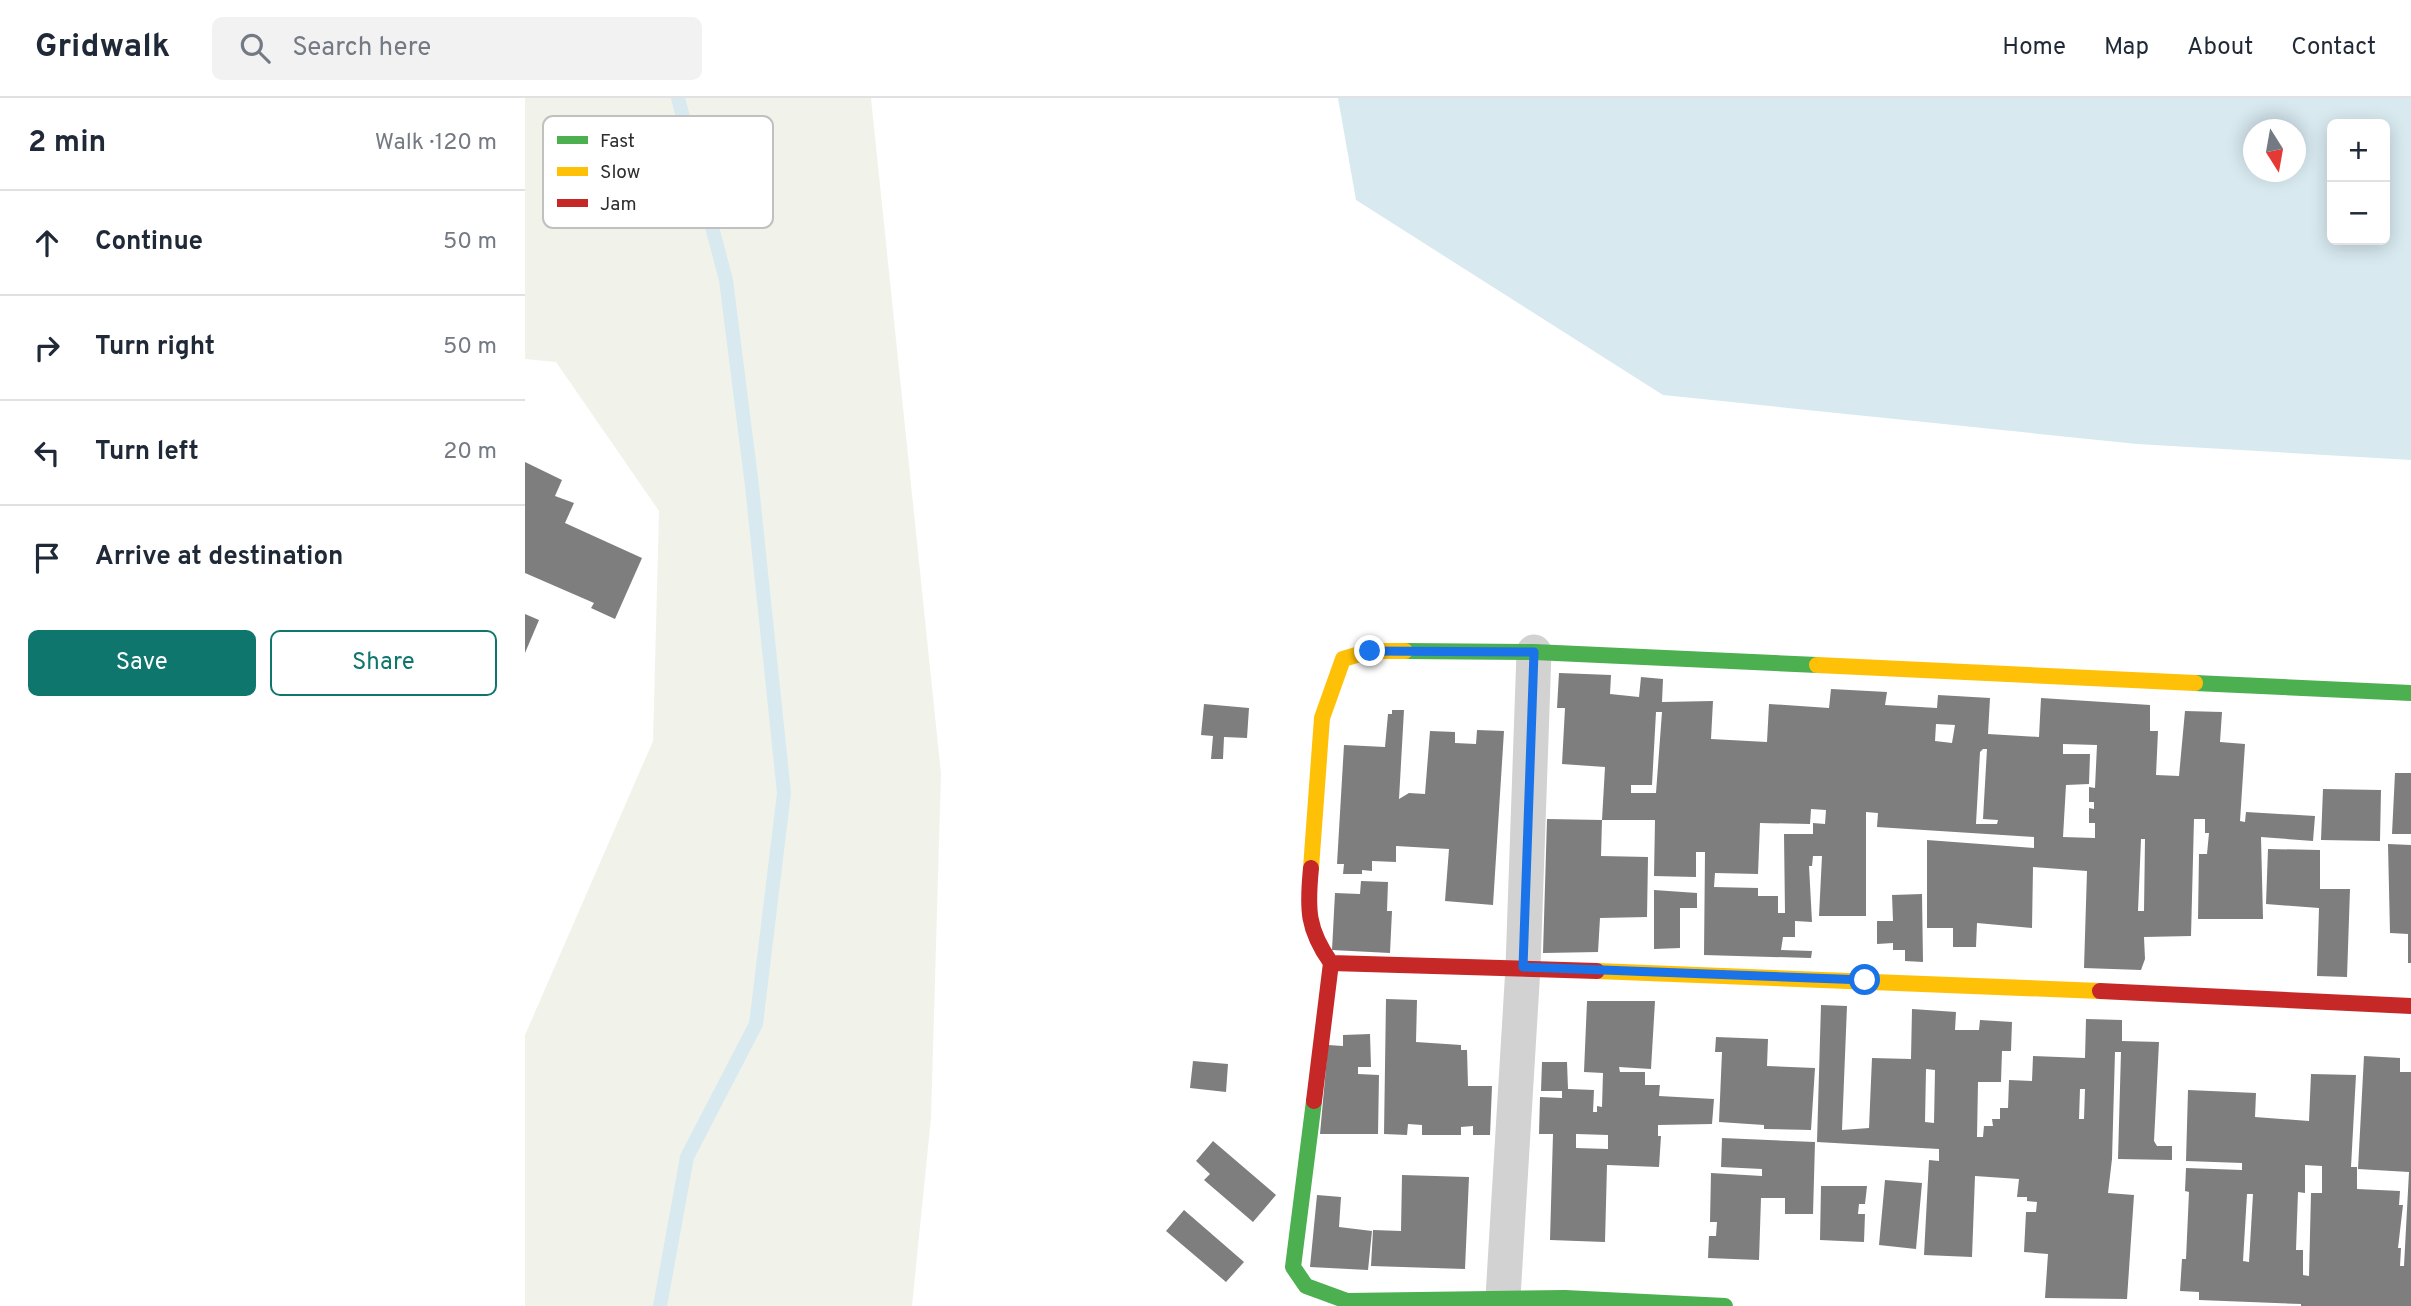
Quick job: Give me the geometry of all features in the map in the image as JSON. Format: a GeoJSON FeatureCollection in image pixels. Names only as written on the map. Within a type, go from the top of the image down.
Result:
{"type":"FeatureCollection","features":[{"type":"Feature","properties":{"kind":"street"},"geometry":{"type":"LineString","coordinates":[[1725,1306],[1566,1302],[1503,1297],[1347,1301],[1306,1286],[1293,1267],[1331,963],[1314,939],[1308,901],[1322,718],[1343,659],[1370,651],[1534,652],[2411,693]]}},
{"type":"Feature","properties":{"kind":"street"},"geometry":{"type":"LineString","coordinates":[[1503,1297],[1523,967],[1534,652]]}},
{"type":"Feature","properties":{"kind":"street"},"geometry":{"type":"LineString","coordinates":[[1331,963],[1523,967],[2411,1006]]}},
{"type":"Feature","properties":{"kind":"shaded area"},"geometry":{"type":"Polygon","coordinates":[[[525,98],[871,98],[941,774],[931,1118],[912,1306],[525,1306],[525,1035],[653,741],[659,511],[556,362],[525,359],[525,98]]]}},
{"type":"Feature","properties":{"kind":"shaded area"},"geometry":{"type":"Polygon","coordinates":[[[1338,98],[2411,98],[2411,460],[2137,444],[1663,395],[1356,200],[1338,98]]]}},
{"type":"Feature","properties":{"kind":"building"},"geometry":{"type":"Polygon","coordinates":[[[525,462],[562,480],[555,496],[574,503],[565,523],[642,558],[615,619],[591,608],[594,603],[525,573],[525,462]]]}},
{"type":"Feature","properties":{"kind":"building"},"geometry":{"type":"Polygon","coordinates":[[[525,614],[539,620],[525,653],[525,614]]]}},
{"type":"Feature","properties":{"kind":"building"},"geometry":{"type":"Polygon","coordinates":[[[1559,673],[1611,675],[1610,694],[1639,697],[1641,677],[1663,679],[1662,702],[1713,701],[1711,739],[1767,742],[1769,704],[1829,708],[1831,689],[1887,692],[1885,705],[1937,708],[1938,695],[1990,698],[1988,734],[2039,737],[2041,698],[2150,705],[2150,731],[2158,731],[2156,775],[2179,776],[2185,711],[2222,712],[2220,742],[2245,744],[2240,821],[2245,822],[2246,812],[2315,816],[2313,841],[2261,837],[2263,919],[2198,919],[2199,854],[2207,854],[2209,833],[2205,833],[2205,819],[2194,819],[2191,936],[2144,937],[2145,959],[2141,970],[2084,968],[2087,871],[2033,867],[2032,928],[1977,923],[1976,947],[1953,947],[1953,928],[1927,928],[1927,840],[2034,848],[2034,837],[1877,827],[1878,813],[1866,812],[1866,916],[1819,916],[1822,856],[1813,856],[1812,866],[1809,866],[1812,922],[1795,921],[1795,937],[1783,937],[1781,950],[1812,951],[1811,958],[1704,955],[1705,852],[1696,852],[1696,877],[1654,876],[1655,820],[1602,820],[1605,767],[1562,764],[1565,708],[1557,708],[1559,673]],[[1656,712],[1652,785],[1631,785],[1631,793],[1656,793],[1662,712],[1656,712]],[[1936,724],[1935,741],[1952,743],[1955,725],[1936,724]],[[2063,744],[2063,754],[2090,754],[2089,784],[2066,785],[2063,837],[2095,838],[2095,823],[2089,823],[2089,808],[2094,809],[2094,802],[2089,802],[2089,787],[2095,788],[2097,745],[2063,744]],[[1987,749],[1980,752],[1976,824],[1997,824],[1998,820],[1983,819],[1987,749]],[[1811,809],[1810,824],[1760,823],[1758,874],[1715,873],[1714,887],[1758,888],[1758,896],[1778,896],[1778,913],[1785,913],[1784,834],[1813,834],[1813,823],[1825,824],[1826,810],[1811,809]],[[2141,839],[2138,911],[2144,911],[2145,839],[2141,839]]]}},
{"type":"Feature","properties":{"kind":"building"},"geometry":{"type":"Polygon","coordinates":[[[1204,704],[1249,708],[1247,738],[1224,737],[1223,759],[1211,759],[1213,736],[1201,735],[1204,704]]]}},
{"type":"Feature","properties":{"kind":"building"},"geometry":{"type":"Polygon","coordinates":[[[1392,710],[1404,710],[1399,799],[1409,793],[1425,794],[1430,731],[1455,732],[1455,743],[1476,744],[1477,730],[1504,731],[1493,905],[1445,901],[1449,849],[1396,846],[1396,862],[1372,861],[1372,871],[1362,870],[1362,874],[1343,874],[1344,864],[1337,864],[1344,745],[1385,747],[1388,714],[1392,714],[1392,710]]]}},
{"type":"Feature","properties":{"kind":"building"},"geometry":{"type":"Polygon","coordinates":[[[2395,773],[2411,773],[2411,834],[2392,834],[2395,773]]]}},
{"type":"Feature","properties":{"kind":"building"},"geometry":{"type":"Polygon","coordinates":[[[2323,789],[2381,790],[2380,841],[2321,840],[2323,789]]]}},
{"type":"Feature","properties":{"kind":"building"},"geometry":{"type":"Polygon","coordinates":[[[1547,819],[1602,820],[1601,856],[1648,857],[1647,917],[1600,918],[1598,952],[1543,953],[1547,819]]]}},
{"type":"Feature","properties":{"kind":"building"},"geometry":{"type":"Polygon","coordinates":[[[2388,844],[2411,845],[2411,963],[2408,963],[2408,934],[2390,933],[2388,844]]]}},
{"type":"Feature","properties":{"kind":"building"},"geometry":{"type":"Polygon","coordinates":[[[2268,849],[2320,850],[2320,889],[2350,889],[2347,977],[2317,976],[2319,908],[2266,904],[2268,849]]]}},
{"type":"Feature","properties":{"kind":"building"},"geometry":{"type":"Polygon","coordinates":[[[1361,881],[1388,882],[1387,911],[1392,911],[1390,953],[1332,950],[1335,893],[1360,894],[1361,881]]]}},
{"type":"Feature","properties":{"kind":"building"},"geometry":{"type":"Polygon","coordinates":[[[1654,890],[1697,893],[1697,908],[1680,908],[1680,948],[1654,949],[1654,890]]]}},
{"type":"Feature","properties":{"kind":"building"},"geometry":{"type":"Polygon","coordinates":[[[1922,894],[1923,962],[1905,961],[1905,950],[1893,950],[1893,943],[1877,944],[1877,921],[1893,921],[1892,895],[1922,894]]]}},
{"type":"Feature","properties":{"kind":"building"},"geometry":{"type":"Polygon","coordinates":[[[1386,999],[1417,1000],[1416,1042],[1461,1045],[1461,1050],[1467,1050],[1468,1086],[1492,1086],[1490,1135],[1473,1135],[1473,1126],[1461,1127],[1461,1135],[1422,1135],[1422,1125],[1408,1124],[1407,1135],[1384,1134],[1386,999]]]}},
{"type":"Feature","properties":{"kind":"building"},"geometry":{"type":"Polygon","coordinates":[[[1587,1001],[1655,1001],[1651,1069],[1619,1067],[1620,1072],[1645,1072],[1645,1085],[1660,1085],[1659,1096],[1714,1099],[1712,1124],[1658,1125],[1658,1136],[1661,1136],[1659,1167],[1607,1165],[1605,1242],[1550,1240],[1553,1134],[1539,1134],[1540,1097],[1562,1098],[1562,1091],[1541,1091],[1542,1062],[1567,1062],[1568,1089],[1594,1090],[1593,1112],[1597,1112],[1597,1106],[1602,1107],[1603,1073],[1584,1072],[1587,1001]],[[1576,1134],[1576,1148],[1608,1149],[1608,1135],[1576,1134]]]}},
{"type":"Feature","properties":{"kind":"building"},"geometry":{"type":"Polygon","coordinates":[[[1821,1005],[1847,1006],[1842,1130],[1869,1128],[1872,1058],[1911,1059],[1912,1009],[1956,1012],[1955,1030],[1979,1030],[1980,1020],[2012,1022],[2011,1051],[2002,1051],[2001,1082],[1978,1082],[1977,1137],[1983,1137],[1984,1126],[1993,1126],[1992,1119],[2000,1119],[2000,1108],[2008,1108],[2009,1080],[2032,1081],[2033,1056],[2085,1058],[2086,1019],[2122,1020],[2122,1041],[2159,1042],[2154,1141],[2157,1146],[2172,1146],[2172,1160],[2118,1159],[2121,1052],[2115,1052],[2112,1159],[2108,1193],[2134,1195],[2127,1299],[2045,1298],[2048,1254],[2024,1252],[2026,1212],[2036,1212],[2037,1202],[2027,1201],[2027,1197],[2017,1197],[2019,1179],[1975,1176],[1972,1257],[1924,1255],[1929,1160],[1939,1161],[1939,1149],[1817,1142],[1821,1005]],[[1926,1069],[1925,1122],[1934,1123],[1935,1070],[1926,1069]],[[2080,1089],[2079,1119],[2084,1119],[2085,1089],[2080,1089]]]}},
{"type":"Feature","properties":{"kind":"building"},"geometry":{"type":"Polygon","coordinates":[[[1370,1034],[1371,1067],[1358,1067],[1358,1074],[1379,1075],[1378,1134],[1320,1134],[1328,1045],[1343,1046],[1343,1035],[1370,1034]]]}},
{"type":"Feature","properties":{"kind":"building"},"geometry":{"type":"Polygon","coordinates":[[[1716,1037],[1768,1039],[1767,1066],[1815,1068],[1811,1130],[1764,1129],[1764,1125],[1719,1122],[1722,1052],[1715,1052],[1716,1037]]]}},
{"type":"Feature","properties":{"kind":"building"},"geometry":{"type":"Polygon","coordinates":[[[2364,1056],[2400,1058],[2400,1072],[2411,1072],[2411,1306],[2301,1306],[2199,1300],[2199,1292],[2180,1291],[2182,1259],[2186,1259],[2189,1192],[2185,1191],[2186,1168],[2242,1170],[2242,1163],[2186,1161],[2188,1090],[2256,1093],[2255,1117],[2309,1121],[2311,1074],[2356,1075],[2351,1167],[2357,1167],[2357,1189],[2400,1191],[2399,1205],[2403,1205],[2398,1248],[2401,1248],[2400,1266],[2404,1266],[2409,1172],[2358,1169],[2364,1056]],[[2305,1165],[2305,1193],[2298,1192],[2296,1250],[2303,1250],[2303,1275],[2309,1276],[2311,1193],[2322,1193],[2322,1166],[2305,1165]],[[2247,1194],[2243,1261],[2249,1262],[2253,1194],[2247,1194]]]}},
{"type":"Feature","properties":{"kind":"building"},"geometry":{"type":"Polygon","coordinates":[[[1193,1061],[1228,1064],[1226,1092],[1190,1088],[1193,1061]]]}},
{"type":"Feature","properties":{"kind":"building"},"geometry":{"type":"Polygon","coordinates":[[[1722,1138],[1815,1142],[1813,1214],[1785,1214],[1785,1198],[1761,1198],[1759,1260],[1708,1258],[1709,1236],[1716,1236],[1717,1222],[1710,1222],[1711,1173],[1762,1176],[1762,1169],[1721,1167],[1722,1138]]]}},
{"type":"Feature","properties":{"kind":"building"},"geometry":{"type":"Polygon","coordinates":[[[1213,1141],[1276,1195],[1253,1222],[1204,1180],[1210,1174],[1196,1161],[1213,1141]]]}},
{"type":"Feature","properties":{"kind":"building"},"geometry":{"type":"Polygon","coordinates":[[[1402,1175],[1469,1177],[1465,1269],[1371,1266],[1373,1230],[1401,1231],[1402,1175]]]}},
{"type":"Feature","properties":{"kind":"building"},"geometry":{"type":"Polygon","coordinates":[[[1885,1180],[1922,1183],[1916,1249],[1879,1245],[1885,1180]]]}},
{"type":"Feature","properties":{"kind":"building"},"geometry":{"type":"Polygon","coordinates":[[[1821,1186],[1867,1186],[1865,1204],[1859,1204],[1858,1214],[1865,1214],[1864,1242],[1820,1240],[1821,1186]]]}},
{"type":"Feature","properties":{"kind":"building"},"geometry":{"type":"Polygon","coordinates":[[[1317,1195],[1341,1197],[1339,1227],[1372,1231],[1368,1270],[1310,1267],[1317,1195]]]}},
{"type":"Feature","properties":{"kind":"building"},"geometry":{"type":"Polygon","coordinates":[[[1184,1210],[1244,1262],[1226,1282],[1166,1231],[1184,1210]]]}},
{"type":"Feature","properties":{"kind":"waterway"},"geometry":{"type":"LineString","coordinates":[[678,98],[683,116]]}},
{"type":"Feature","properties":{"kind":"waterway"},"geometry":{"type":"LineString","coordinates":[[660,1306],[687,1157],[756,1024],[784,793],[752,486],[726,280],[712,228]]}},
{"type":"Feature","properties":{"kind":"traffic: fast"},"geometry":{"type":"LineString","coordinates":[[1405,651],[1534,652],[1817,665]]}},
{"type":"Feature","properties":{"kind":"traffic: fast"},"geometry":{"type":"LineString","coordinates":[[2195,683],[2411,693]]}},
{"type":"Feature","properties":{"kind":"traffic: fast"},"geometry":{"type":"LineString","coordinates":[[1314,1101],[1293,1267],[1306,1286],[1347,1301],[1565,1298],[1725,1306]]}},
{"type":"Feature","properties":{"kind":"traffic: slow"},"geometry":{"type":"LineString","coordinates":[[1311,868],[1322,718],[1343,659],[1370,651],[1405,651]]}},
{"type":"Feature","properties":{"kind":"traffic: slow"},"geometry":{"type":"LineString","coordinates":[[1817,665],[2195,683]]}},
{"type":"Feature","properties":{"kind":"traffic: slow"},"geometry":{"type":"LineString","coordinates":[[1597,971],[2100,991]]}},
{"type":"Feature","properties":{"kind":"traffic: jam"},"geometry":{"type":"LineString","coordinates":[[1311,868],[1310,918],[1317,940],[1331,963],[1314,1101]]}},
{"type":"Feature","properties":{"kind":"traffic: jam"},"geometry":{"type":"LineString","coordinates":[[1331,963],[1597,971]]}},
{"type":"Feature","properties":{"kind":"traffic: jam"},"geometry":{"type":"LineString","coordinates":[[2100,991],[2411,1006]]}},
{"type":"Feature","properties":{"kind":"route"},"geometry":{"type":"LineString","coordinates":[[1370,651],[1534,652],[1523,967],[1865,980]]}}]}
